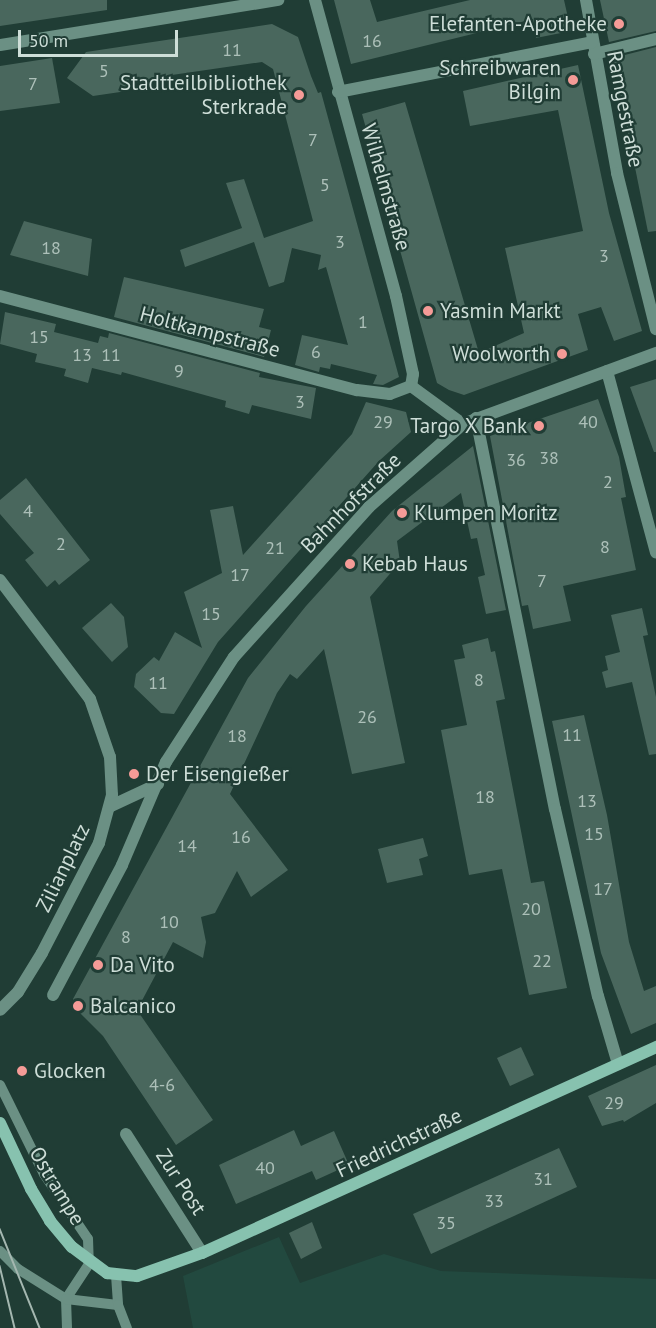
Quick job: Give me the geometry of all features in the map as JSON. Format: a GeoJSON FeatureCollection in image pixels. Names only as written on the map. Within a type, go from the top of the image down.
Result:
{"type":"FeatureCollection","features":[{"type":"Feature","properties":{"kind":"main road","name":"Friedrichstraße"},"geometry":{"type":"LineString","coordinates":[[116,1275],[156,1272],[202,1253],[656,1047]]}},
{"type":"Feature","properties":{"kind":"main road","name":"Ostrampe"},"geometry":{"type":"LineString","coordinates":[[0,1123],[50,1221],[89,1264]]}},
{"type":"Feature","properties":{"kind":"main road"},"geometry":{"type":"LineString","coordinates":[[89,1264],[116,1275]]}},
{"type":"Feature","properties":{"kind":"street"},"geometry":{"type":"LineString","coordinates":[[0,45],[278,0]]}},
{"type":"Feature","properties":{"kind":"street","name":"Wilhelmstraße"},"geometry":{"type":"LineString","coordinates":[[315,0],[396,296],[413,374],[411,386]]}},
{"type":"Feature","properties":{"kind":"street","name":"Ramgestraße"},"geometry":{"type":"LineString","coordinates":[[586,0],[593,48],[640,275],[656,329]]}},
{"type":"Feature","properties":{"kind":"street"},"geometry":{"type":"LineString","coordinates":[[339,92],[656,39]]}},
{"type":"Feature","properties":{"kind":"street","name":"Holtkampstraße"},"geometry":{"type":"LineString","coordinates":[[0,296],[357,390],[390,394],[411,386]]}},
{"type":"Feature","properties":{"kind":"street","name":"Bahnhofstraße"},"geometry":{"type":"LineString","coordinates":[[53,995],[122,865],[166,762],[234,657],[369,507],[463,424],[656,353]]}},
{"type":"Feature","properties":{"kind":"street"},"geometry":{"type":"LineString","coordinates":[[607,371],[656,553]]}},
{"type":"Feature","properties":{"kind":"street"},"geometry":{"type":"LineString","coordinates":[[411,386],[463,424]]}},
{"type":"Feature","properties":{"kind":"street"},"geometry":{"type":"LineString","coordinates":[[476,418],[505,549],[558,820],[598,996],[618,1064]]}},
{"type":"Feature","properties":{"kind":"street","name":"Zilianplatz"},"geometry":{"type":"LineString","coordinates":[[0,580],[90,699],[110,757],[111,806],[99,843],[42,953],[18,992],[0,1010]]}},
{"type":"Feature","properties":{"kind":"street"},"geometry":{"type":"LineString","coordinates":[[111,806],[158,784]]}},
{"type":"Feature","properties":{"kind":"street","name":"Zur Post"},"geometry":{"type":"LineString","coordinates":[[126,1134],[202,1253]]}},
{"type":"Feature","properties":{"kind":"lane"},"geometry":{"type":"LineString","coordinates":[[0,1085],[44,1174],[88,1239],[89,1264],[66,1299],[67,1328]]}},
{"type":"Feature","properties":{"kind":"lane"},"geometry":{"type":"LineString","coordinates":[[0,1251],[18,1269],[66,1299],[118,1305]]}},
{"type":"Feature","properties":{"kind":"lane"},"geometry":{"type":"LineString","coordinates":[[116,1275],[118,1305],[127,1328]]}},
{"type":"Feature","properties":{"kind":"shaded area"},"geometry":{"type":"Polygon","coordinates":[[[279,1237],[300,1283],[384,1254],[441,1271],[656,1279],[656,1328],[193,1328],[183,1276],[279,1237]]]}},
{"type":"Feature","properties":{"kind":"building"},"geometry":{"type":"Polygon","coordinates":[[[0,0],[107,0],[107,10],[0,26],[0,0]]]}},
{"type":"Feature","properties":{"kind":"building"},"geometry":{"type":"Polygon","coordinates":[[[334,0],[370,0],[377,22],[470,0],[564,0],[571,31],[536,38],[533,19],[351,64],[334,0]]]}},
{"type":"Feature","properties":{"kind":"building"},"geometry":{"type":"Polygon","coordinates":[[[600,0],[656,0],[656,31],[609,42],[600,0]]]}},
{"type":"Feature","properties":{"kind":"building"},"geometry":{"type":"Polygon","coordinates":[[[272,24],[298,37],[318,93],[321,92],[399,377],[383,385],[373,384],[377,375],[331,364],[330,369],[320,367],[319,372],[295,365],[302,335],[348,345],[326,267],[318,270],[321,255],[292,248],[284,282],[269,287],[254,242],[185,267],[180,250],[242,228],[226,183],[244,179],[264,238],[313,221],[273,69],[262,62],[165,76],[126,85],[127,91],[93,96],[67,78],[86,52],[272,24]]]}},
{"type":"Feature","properties":{"kind":"building"},"geometry":{"type":"Polygon","coordinates":[[[656,47],[656,231],[648,232],[613,58],[656,47]]]}},
{"type":"Feature","properties":{"kind":"building"},"geometry":{"type":"Polygon","coordinates":[[[52,58],[60,103],[0,111],[0,66],[52,58]]]}},
{"type":"Feature","properties":{"kind":"building"},"geometry":{"type":"Polygon","coordinates":[[[578,65],[609,213],[642,331],[614,341],[601,307],[578,314],[588,350],[464,395],[449,390],[437,383],[362,114],[405,102],[479,353],[524,333],[505,248],[583,231],[558,110],[470,126],[463,91],[578,65]]]}},
{"type":"Feature","properties":{"kind":"building"},"geometry":{"type":"Polygon","coordinates":[[[24,221],[92,239],[88,276],[10,255],[24,221]]]}},
{"type":"Feature","properties":{"kind":"building"},"geometry":{"type":"Polygon","coordinates":[[[124,277],[264,309],[259,327],[271,330],[264,357],[114,317],[124,277]]]}},
{"type":"Feature","properties":{"kind":"building"},"geometry":{"type":"Polygon","coordinates":[[[5,312],[56,324],[54,332],[98,343],[100,336],[108,338],[109,333],[260,373],[259,377],[316,388],[311,419],[252,405],[249,414],[225,407],[226,401],[122,372],[121,375],[92,368],[88,383],[64,376],[66,369],[35,362],[37,354],[0,344],[5,312]]]}},
{"type":"Feature","properties":{"kind":"building"},"geometry":{"type":"Polygon","coordinates":[[[656,379],[656,452],[654,452],[630,387],[656,379]]]}},
{"type":"Feature","properties":{"kind":"building"},"geometry":{"type":"Polygon","coordinates":[[[598,399],[619,457],[626,497],[621,498],[636,570],[563,586],[571,621],[533,629],[528,605],[522,606],[490,436],[598,399]]]}},
{"type":"Feature","properties":{"kind":"building"},"geometry":{"type":"Polygon","coordinates":[[[366,402],[406,412],[411,432],[379,461],[218,642],[174,714],[161,713],[134,687],[136,674],[154,657],[159,661],[175,632],[202,648],[184,592],[222,573],[210,510],[233,506],[243,555],[352,434],[366,402]]]}},
{"type":"Feature","properties":{"kind":"building"},"geometry":{"type":"Polygon","coordinates":[[[473,446],[506,610],[486,614],[478,577],[485,575],[477,538],[471,539],[461,493],[397,541],[400,562],[370,597],[405,763],[352,774],[324,649],[297,679],[290,674],[277,693],[230,794],[288,870],[251,897],[237,871],[215,913],[201,917],[206,942],[203,958],[173,942],[137,1010],[213,1120],[176,1145],[103,1036],[73,1006],[73,999],[248,678],[306,606],[392,511],[473,446]]]}},
{"type":"Feature","properties":{"kind":"building"},"geometry":{"type":"Polygon","coordinates":[[[26,478],[90,560],[59,585],[55,580],[47,587],[25,560],[34,553],[0,514],[0,500],[26,478]]]}},
{"type":"Feature","properties":{"kind":"building"},"geometry":{"type":"Polygon","coordinates":[[[111,603],[124,617],[128,647],[112,662],[82,628],[111,603]]]}},
{"type":"Feature","properties":{"kind":"building"},"geometry":{"type":"Polygon","coordinates":[[[642,608],[648,635],[643,636],[656,697],[656,754],[649,755],[632,682],[606,688],[602,672],[608,670],[605,656],[620,652],[611,615],[642,608]]]}},
{"type":"Feature","properties":{"kind":"building"},"geometry":{"type":"Polygon","coordinates":[[[488,638],[491,652],[495,651],[505,699],[496,701],[531,883],[544,881],[567,988],[529,995],[502,869],[469,875],[441,730],[467,725],[454,660],[465,658],[462,645],[488,638]]]}},
{"type":"Feature","properties":{"kind":"building"},"geometry":{"type":"Polygon","coordinates":[[[584,715],[607,815],[629,942],[644,991],[656,986],[656,1023],[631,1034],[601,953],[552,721],[584,715]]]}},
{"type":"Feature","properties":{"kind":"building"},"geometry":{"type":"Polygon","coordinates":[[[423,838],[428,856],[419,859],[423,875],[387,883],[378,849],[423,838]]]}},
{"type":"Feature","properties":{"kind":"building"},"geometry":{"type":"Polygon","coordinates":[[[521,1047],[534,1075],[510,1086],[497,1058],[521,1047]]]}},
{"type":"Feature","properties":{"kind":"building"},"geometry":{"type":"Polygon","coordinates":[[[656,1065],[656,1103],[624,1122],[623,1120],[602,1126],[588,1096],[656,1065]]]}},
{"type":"Feature","properties":{"kind":"building"},"geometry":{"type":"Polygon","coordinates":[[[294,1130],[301,1146],[334,1131],[349,1165],[316,1180],[312,1171],[236,1204],[219,1165],[294,1130]]]}},
{"type":"Feature","properties":{"kind":"building"},"geometry":{"type":"Polygon","coordinates":[[[559,1148],[577,1187],[431,1254],[413,1214],[559,1148]]]}},
{"type":"Feature","properties":{"kind":"building"},"geometry":{"type":"Polygon","coordinates":[[[312,1222],[322,1248],[301,1259],[289,1233],[312,1222]]]}},
{"type":"Feature","properties":{"kind":"tram line"},"geometry":{"type":"LineString","coordinates":[[0,1229],[40,1328]]}},
{"type":"Feature","properties":{"kind":"tram line"},"geometry":{"type":"LineString","coordinates":[[0,1266],[15,1328]]}},
{"type":"Feature","properties":{"kind":"place","name":"Elefanten-Apotheke"},"geometry":{"type":"Point","coordinates":[619,24]}},
{"type":"Feature","properties":{"kind":"place","name":"Schreibwaren Bilgin"},"geometry":{"type":"Point","coordinates":[573,80]}},
{"type":"Feature","properties":{"kind":"place","name":"Stadtteilbibliothek Sterkrade"},"geometry":{"type":"Point","coordinates":[299,95]}},
{"type":"Feature","properties":{"kind":"place","name":"Yasmin Markt"},"geometry":{"type":"Point","coordinates":[428,311]}},
{"type":"Feature","properties":{"kind":"place","name":"Woolworth"},"geometry":{"type":"Point","coordinates":[562,354]}},
{"type":"Feature","properties":{"kind":"place","name":"Targo X Bank"},"geometry":{"type":"Point","coordinates":[539,426]}},
{"type":"Feature","properties":{"kind":"place","name":"Klumpen Moritz"},"geometry":{"type":"Point","coordinates":[402,513]}},
{"type":"Feature","properties":{"kind":"place","name":"Kebab Haus"},"geometry":{"type":"Point","coordinates":[350,564]}},
{"type":"Feature","properties":{"kind":"place","name":"Der Eisengießer"},"geometry":{"type":"Point","coordinates":[134,774]}},
{"type":"Feature","properties":{"kind":"place","name":"Da Vito"},"geometry":{"type":"Point","coordinates":[98,965]}},
{"type":"Feature","properties":{"kind":"place","name":"Balcanico"},"geometry":{"type":"Point","coordinates":[78,1006]}},
{"type":"Feature","properties":{"kind":"place","name":"Glocken"},"geometry":{"type":"Point","coordinates":[22,1071]}}]}
